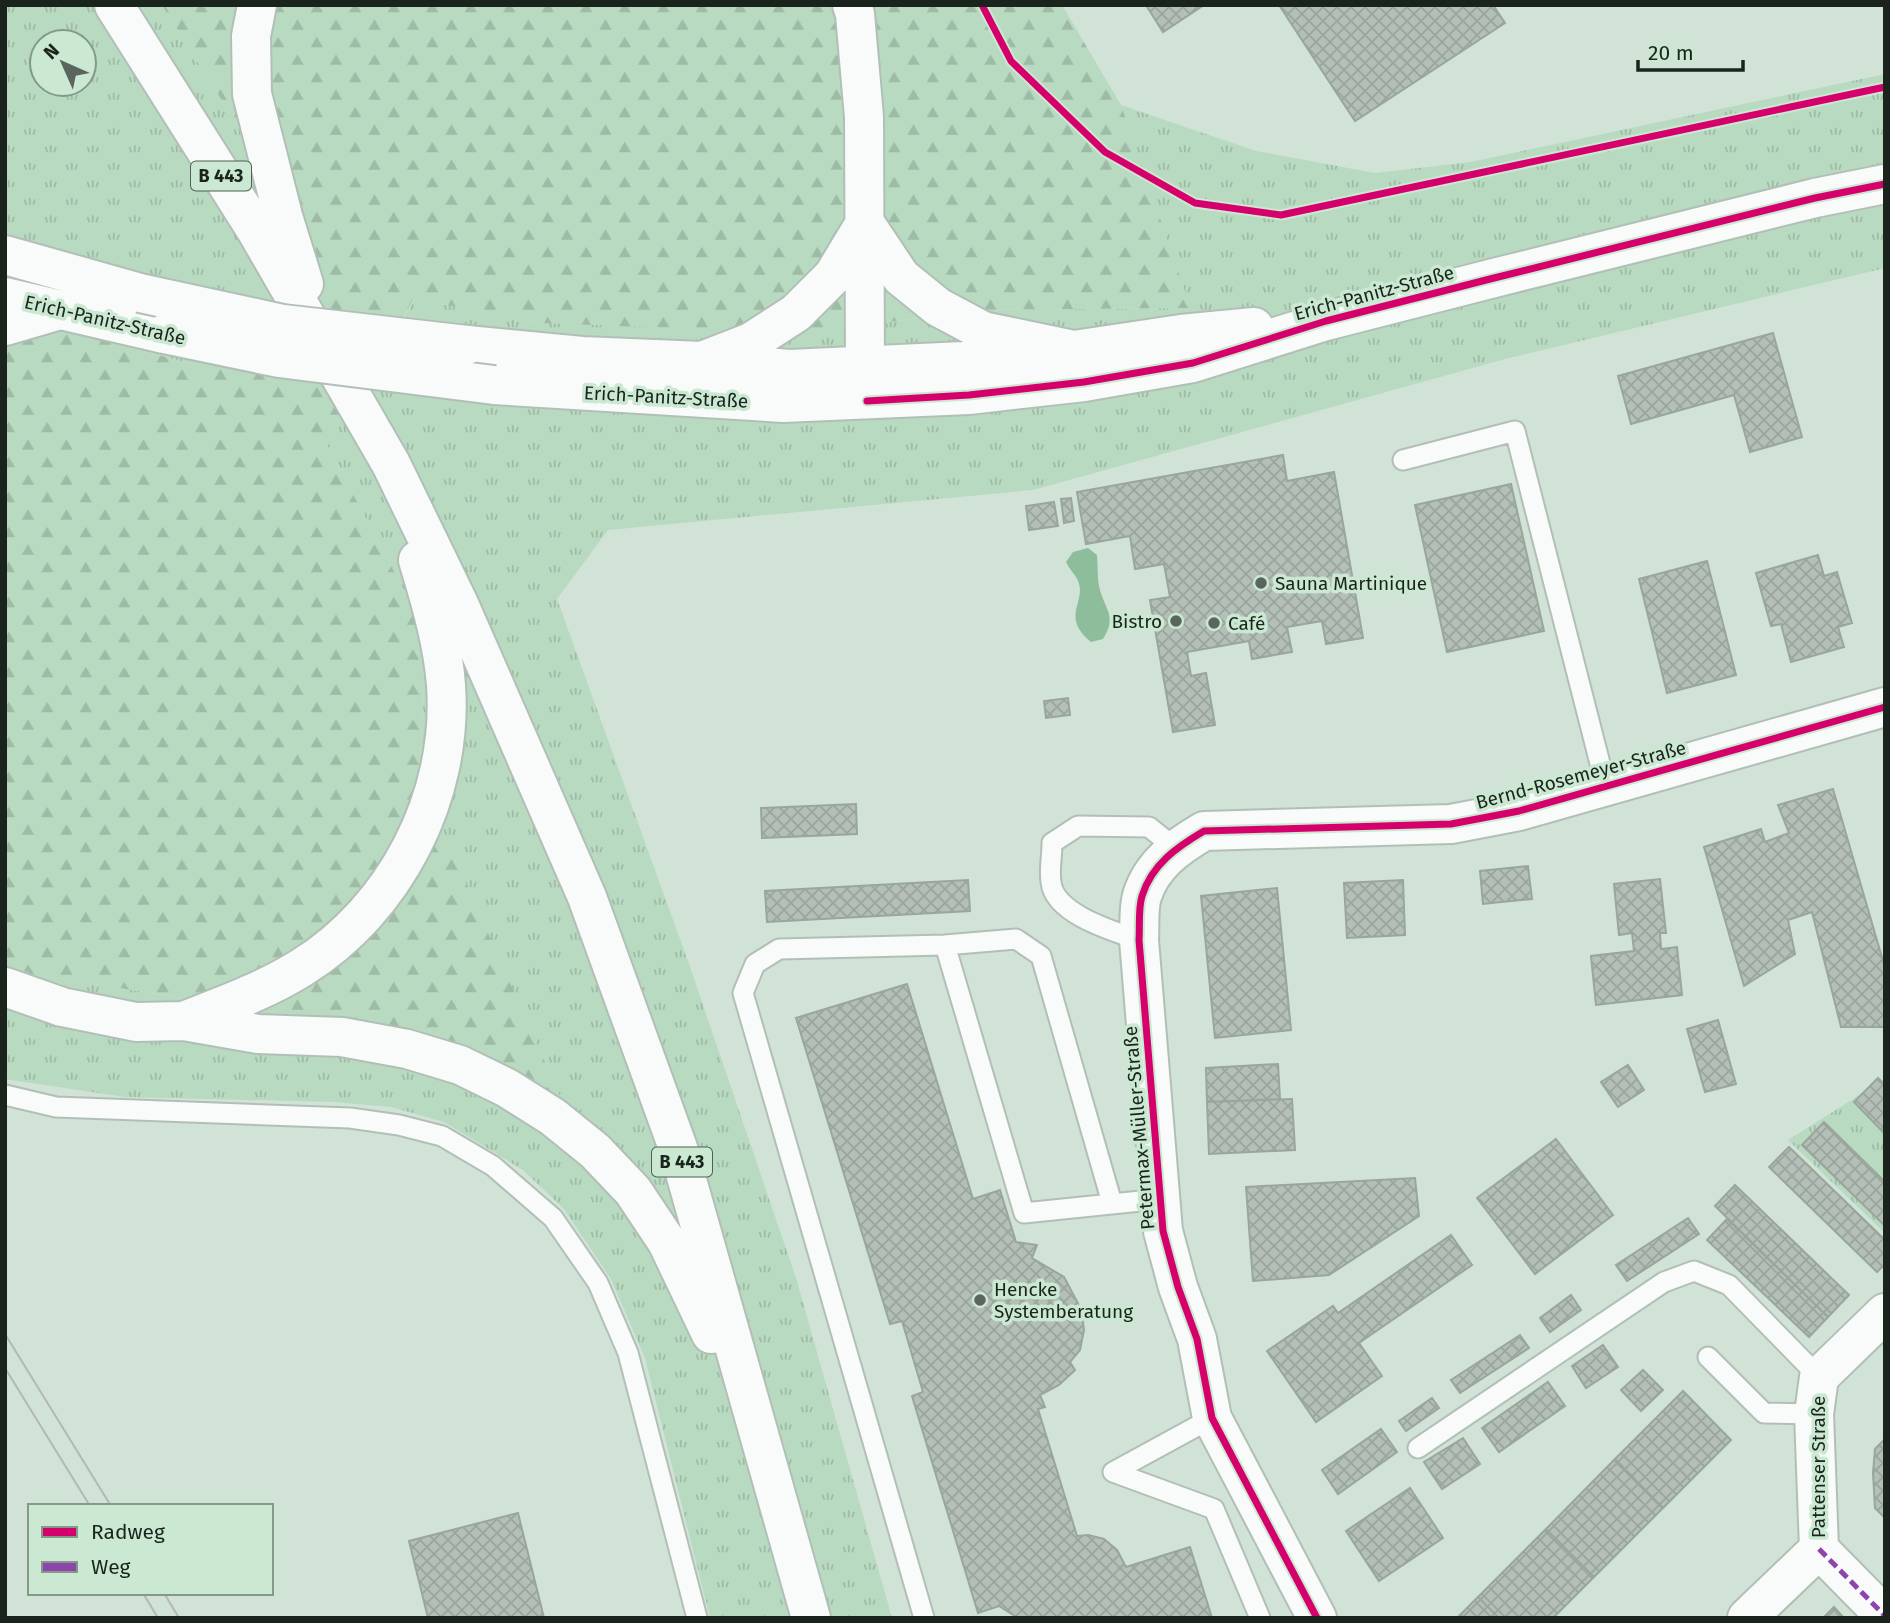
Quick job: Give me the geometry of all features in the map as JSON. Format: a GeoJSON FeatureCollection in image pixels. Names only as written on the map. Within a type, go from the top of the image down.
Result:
{"type":"FeatureCollection","features":[{"type":"Feature","properties":{"kind":"main road","name":"B 443"},"geometry":{"type":"LineString","coordinates":[[114,5],[256,230],[391,464],[459,604],[587,897],[678,1148],[811,1618]]}},
{"type":"Feature","properties":{"kind":"main road"},"geometry":{"type":"LineString","coordinates":[[257,5],[251,36],[252,94],[283,216],[324,349]]}},
{"type":"Feature","properties":{"kind":"main road"},"geometry":{"type":"LineString","coordinates":[[852,5],[864,117],[865,384]]}},
{"type":"Feature","properties":{"kind":"main road","name":"Erich-Panitz-Straße"},"geometry":{"type":"LineString","coordinates":[[5,255],[141,293],[283,324],[582,356],[702,361],[789,369],[865,384],[969,395],[1084,382],[1193,363],[1326,321],[1762,211],[1885,184]]}},
{"type":"Feature","properties":{"kind":"main road"},"geometry":{"type":"LineString","coordinates":[[865,223],[901,276],[938,307],[983,331],[1074,350]]}},
{"type":"Feature","properties":{"kind":"main road"},"geometry":{"type":"LineString","coordinates":[[702,361],[751,342],[796,313],[832,276],[865,223]]}},
{"type":"Feature","properties":{"kind":"main road","name":"Erich-Panitz-Straße"},"geometry":{"type":"LineString","coordinates":[[5,297],[279,358],[494,385],[783,403],[964,361],[1074,350],[1181,334],[1326,321]]}},
{"type":"Feature","properties":{"kind":"main road"},"geometry":{"type":"LineString","coordinates":[[5,326],[60,310]]}},
{"type":"Feature","properties":{"kind":"main road"},"geometry":{"type":"LineString","coordinates":[[184,1021],[243,998],[301,968],[354,928],[400,871],[428,810],[445,748],[446,684],[432,607],[391,464]]}},
{"type":"Feature","properties":{"kind":"main road","name":"Bernd-Rosemeyer-Straße"},"geometry":{"type":"LineString","coordinates":[[1142,897],[1155,870],[1175,848],[1204,831],[1451,824],[1519,811],[1885,707]]}},
{"type":"Feature","properties":{"kind":"main road","name":"Petermax-Müller-Straße"},"geometry":{"type":"LineString","coordinates":[[1142,897],[1139,940],[1163,1231],[1178,1287],[1197,1339],[1212,1418],[1317,1618]]}},
{"type":"Feature","properties":{"kind":"main road"},"geometry":{"type":"LineString","coordinates":[[5,988],[62,1007],[136,1022],[184,1021],[258,1034],[342,1037],[407,1049],[460,1065],[507,1088],[553,1117],[595,1151],[633,1191],[667,1242],[759,1433]]}},
{"type":"Feature","properties":{"kind":"main road","name":"Pattenser Straße"},"geometry":{"type":"LineString","coordinates":[[1747,1618],[1819,1549],[1817,1396],[1885,1313]]}},
{"type":"Feature","properties":{"kind":"main road"},"geometry":{"type":"LineString","coordinates":[[1819,1549],[1885,1616]]}},
{"type":"Feature","properties":{"kind":"lane"},"geometry":{"type":"LineString","coordinates":[[1403,460],[1515,431],[1606,787]]}},
{"type":"Feature","properties":{"kind":"lane"},"geometry":{"type":"LineString","coordinates":[[1139,940],[1102,928],[1066,909],[1051,885],[1052,843],[1078,826],[1150,827],[1175,848]]}},
{"type":"Feature","properties":{"kind":"lane"},"geometry":{"type":"LineString","coordinates":[[924,1618],[743,993],[755,964],[779,949],[945,945],[1016,939],[1041,956],[1112,1203]]}},
{"type":"Feature","properties":{"kind":"lane"},"geometry":{"type":"LineString","coordinates":[[945,945],[1024,1213],[1160,1199]]}},
{"type":"Feature","properties":{"kind":"lane"},"geometry":{"type":"LineString","coordinates":[[5,1095],[56,1107],[349,1118],[386,1123],[442,1136],[493,1166],[553,1218],[598,1283],[628,1353],[696,1618]]}},
{"type":"Feature","properties":{"kind":"lane"},"geometry":{"type":"LineString","coordinates":[[1418,1448],[1664,1282],[1694,1271],[1730,1285],[1817,1396],[1764,1413],[1708,1357]]}},
{"type":"Feature","properties":{"kind":"lane"},"geometry":{"type":"LineString","coordinates":[[1212,1418],[1113,1472],[1214,1509],[1260,1618]]}},
{"type":"Feature","properties":{"kind":"green space"},"geometry":{"type":"Polygon","coordinates":[[[5,5],[162,5],[300,225],[196,365],[70,332],[5,345],[5,5]]]}},
{"type":"Feature","properties":{"kind":"green space"},"geometry":{"type":"Polygon","coordinates":[[[162,5],[1062,5],[1121,105],[1191,308],[975,310],[853,327],[748,331],[543,323],[414,299],[326,443],[427,634],[419,777],[564,1105],[413,1034],[30,974],[5,957],[5,345],[70,332],[196,365],[300,225],[162,5]]]}},
{"type":"Feature","properties":{"kind":"green space"},"geometry":{"type":"Polygon","coordinates":[[[1885,74],[1885,268],[1505,359],[1033,490],[608,530],[557,599],[689,964],[796,1278],[892,1618],[710,1618],[645,1358],[611,1279],[564,1209],[523,1170],[444,1122],[391,1107],[334,1102],[125,1097],[5,1079],[5,957],[30,974],[413,1034],[419,777],[427,634],[326,443],[415,299],[543,323],[853,327],[975,310],[1190,308],[1121,105],[1256,151],[1375,173],[1471,162],[1885,74]]]}},
{"type":"Feature","properties":{"kind":"green space"},"geometry":{"type":"Polygon","coordinates":[[[1885,1079],[1885,1233],[1788,1140],[1885,1079]]]}},
{"type":"Feature","properties":{"kind":"shaded area"},"geometry":{"type":"Polygon","coordinates":[[[1088,548],[1097,555],[1099,586],[1110,619],[1103,639],[1091,642],[1077,624],[1076,610],[1080,589],[1066,562],[1073,552],[1088,548]]]}},
{"type":"Feature","properties":{"kind":"building"},"geometry":{"type":"Polygon","coordinates":[[[1146,5],[1204,5],[1163,32],[1146,5]]]}},
{"type":"Feature","properties":{"kind":"building"},"geometry":{"type":"Polygon","coordinates":[[[1279,5],[1493,5],[1505,23],[1355,121],[1279,5]]]}},
{"type":"Feature","properties":{"kind":"building"},"geometry":{"type":"Polygon","coordinates":[[[1773,333],[1802,437],[1750,452],[1734,395],[1631,424],[1618,376],[1773,333]]]}},
{"type":"Feature","properties":{"kind":"building","name":"Sauna Martinique"},"geometry":{"type":"Polygon","coordinates":[[[1283,455],[1287,481],[1334,472],[1363,638],[1326,644],[1322,621],[1287,627],[1292,652],[1252,659],[1249,641],[1187,652],[1191,676],[1206,673],[1215,725],[1173,732],[1150,600],[1170,597],[1164,564],[1135,569],[1130,536],[1086,544],[1077,492],[1283,455]]]}},
{"type":"Feature","properties":{"kind":"building"},"geometry":{"type":"Polygon","coordinates":[[[1511,484],[1544,631],[1447,652],[1415,505],[1511,484]]]}},
{"type":"Feature","properties":{"kind":"building"},"geometry":{"type":"Polygon","coordinates":[[[1071,498],[1074,521],[1064,523],[1061,499],[1071,498]]]}},
{"type":"Feature","properties":{"kind":"building"},"geometry":{"type":"Polygon","coordinates":[[[1054,502],[1058,526],[1029,530],[1026,506],[1054,502]]]}},
{"type":"Feature","properties":{"kind":"building"},"geometry":{"type":"Polygon","coordinates":[[[1818,555],[1824,576],[1837,572],[1852,623],[1838,627],[1844,647],[1791,662],[1781,624],[1771,626],[1756,573],[1818,555]]]}},
{"type":"Feature","properties":{"kind":"building"},"geometry":{"type":"Polygon","coordinates":[[[1707,561],[1736,675],[1667,693],[1639,579],[1707,561]]]}},
{"type":"Feature","properties":{"kind":"building"},"geometry":{"type":"Polygon","coordinates":[[[1068,698],[1070,715],[1046,718],[1044,701],[1068,698]]]}},
{"type":"Feature","properties":{"kind":"building"},"geometry":{"type":"Polygon","coordinates":[[[1833,789],[1885,968],[1885,1027],[1841,1027],[1812,912],[1788,920],[1795,954],[1744,986],[1704,847],[1761,829],[1765,842],[1789,833],[1778,805],[1833,789]]]}},
{"type":"Feature","properties":{"kind":"building"},"geometry":{"type":"Polygon","coordinates":[[[856,804],[857,834],[762,838],[761,808],[856,804]]]}},
{"type":"Feature","properties":{"kind":"building"},"geometry":{"type":"Polygon","coordinates":[[[1528,866],[1532,899],[1483,904],[1480,871],[1528,866]]]}},
{"type":"Feature","properties":{"kind":"building"},"geometry":{"type":"Polygon","coordinates":[[[1660,879],[1666,933],[1660,933],[1661,949],[1677,947],[1682,995],[1596,1005],[1591,956],[1634,951],[1632,933],[1619,935],[1614,884],[1660,879]]]}},
{"type":"Feature","properties":{"kind":"building"},"geometry":{"type":"Polygon","coordinates":[[[968,880],[970,911],[767,922],[765,891],[968,880]]]}},
{"type":"Feature","properties":{"kind":"building"},"geometry":{"type":"Polygon","coordinates":[[[1403,880],[1405,935],[1347,938],[1344,883],[1403,880]]]}},
{"type":"Feature","properties":{"kind":"building"},"geometry":{"type":"Polygon","coordinates":[[[1277,888],[1291,1030],[1215,1038],[1201,896],[1277,888]]]}},
{"type":"Feature","properties":{"kind":"building","name":"Hencke Systemberatung"},"geometry":{"type":"Polygon","coordinates":[[[907,984],[973,1199],[1000,1190],[1016,1242],[1037,1245],[1032,1258],[1064,1277],[1081,1309],[1084,1330],[1080,1350],[1070,1362],[1075,1370],[1059,1385],[1040,1395],[1045,1407],[1038,1409],[1077,1536],[1088,1535],[1104,1539],[1117,1550],[1126,1567],[1190,1547],[1212,1618],[1018,1618],[999,1606],[978,1613],[912,1396],[923,1392],[902,1321],[890,1324],[796,1018],[907,984]]]}},
{"type":"Feature","properties":{"kind":"building"},"geometry":{"type":"Polygon","coordinates":[[[1718,1020],[1736,1084],[1705,1092],[1687,1029],[1718,1020]]]}},
{"type":"Feature","properties":{"kind":"building"},"geometry":{"type":"Polygon","coordinates":[[[1278,1064],[1280,1099],[1207,1102],[1206,1068],[1278,1064]]]}},
{"type":"Feature","properties":{"kind":"building"},"geometry":{"type":"Polygon","coordinates":[[[1628,1065],[1644,1090],[1618,1107],[1601,1082],[1628,1065]]]}},
{"type":"Feature","properties":{"kind":"building"},"geometry":{"type":"Polygon","coordinates":[[[1878,1078],[1885,1085],[1885,1134],[1854,1102],[1878,1078]]]}},
{"type":"Feature","properties":{"kind":"building"},"geometry":{"type":"Polygon","coordinates":[[[1292,1099],[1295,1150],[1209,1154],[1207,1102],[1292,1099]]]}},
{"type":"Feature","properties":{"kind":"building"},"geometry":{"type":"Polygon","coordinates":[[[1824,1122],[1885,1182],[1885,1226],[1802,1145],[1824,1122]]]}},
{"type":"Feature","properties":{"kind":"building"},"geometry":{"type":"Polygon","coordinates":[[[1556,1139],[1613,1215],[1535,1274],[1477,1198],[1556,1139]]]}},
{"type":"Feature","properties":{"kind":"building"},"geometry":{"type":"Polygon","coordinates":[[[1789,1147],[1885,1240],[1885,1264],[1877,1272],[1769,1167],[1789,1147]]]}},
{"type":"Feature","properties":{"kind":"building"},"geometry":{"type":"Polygon","coordinates":[[[1415,1178],[1419,1216],[1329,1275],[1253,1281],[1246,1187],[1415,1178]]]}},
{"type":"Feature","properties":{"kind":"building"},"geometry":{"type":"Polygon","coordinates":[[[1735,1185],[1849,1295],[1828,1317],[1715,1206],[1735,1185]]]}},
{"type":"Feature","properties":{"kind":"building"},"geometry":{"type":"Polygon","coordinates":[[[1688,1218],[1699,1234],[1627,1281],[1616,1265],[1688,1218]]]}},
{"type":"Feature","properties":{"kind":"building"},"geometry":{"type":"Polygon","coordinates":[[[1727,1219],[1828,1317],[1809,1337],[1707,1240],[1727,1219]]]}},
{"type":"Feature","properties":{"kind":"building"},"geometry":{"type":"Polygon","coordinates":[[[1451,1235],[1472,1265],[1359,1343],[1382,1376],[1316,1422],[1267,1351],[1333,1306],[1338,1313],[1451,1235]]]}},
{"type":"Feature","properties":{"kind":"building"},"geometry":{"type":"Polygon","coordinates":[[[1571,1295],[1581,1310],[1550,1332],[1540,1318],[1571,1295]]]}},
{"type":"Feature","properties":{"kind":"building"},"geometry":{"type":"Polygon","coordinates":[[[1520,1335],[1529,1348],[1460,1393],[1451,1380],[1520,1335]]]}},
{"type":"Feature","properties":{"kind":"building"},"geometry":{"type":"Polygon","coordinates":[[[1603,1345],[1618,1367],[1586,1388],[1572,1366],[1603,1345]]]}},
{"type":"Feature","properties":{"kind":"building"},"geometry":{"type":"Polygon","coordinates":[[[1643,1370],[1663,1390],[1641,1411],[1621,1390],[1643,1370]]]}},
{"type":"Feature","properties":{"kind":"building"},"geometry":{"type":"Polygon","coordinates":[[[1548,1382],[1565,1406],[1499,1452],[1482,1428],[1548,1382]]]}},
{"type":"Feature","properties":{"kind":"building"},"geometry":{"type":"Polygon","coordinates":[[[1683,1391],[1731,1440],[1663,1508],[1615,1459],[1683,1391]]]}},
{"type":"Feature","properties":{"kind":"building"},"geometry":{"type":"Polygon","coordinates":[[[1432,1398],[1439,1408],[1406,1431],[1399,1421],[1432,1398]]]}},
{"type":"Feature","properties":{"kind":"building"},"geometry":{"type":"Polygon","coordinates":[[[1381,1429],[1397,1452],[1338,1494],[1322,1470],[1381,1429]]]}},
{"type":"Feature","properties":{"kind":"building"},"geometry":{"type":"Polygon","coordinates":[[[1463,1438],[1480,1464],[1442,1489],[1424,1462],[1463,1438]]]}},
{"type":"Feature","properties":{"kind":"building"},"geometry":{"type":"Polygon","coordinates":[[[1885,1439],[1885,1518],[1875,1508],[1873,1473],[1875,1449],[1885,1439]]]}},
{"type":"Feature","properties":{"kind":"building"},"geometry":{"type":"Polygon","coordinates":[[[1615,1459],[1663,1508],[1594,1577],[1546,1529],[1615,1459]]]}},
{"type":"Feature","properties":{"kind":"building"},"geometry":{"type":"Polygon","coordinates":[[[1410,1488],[1443,1538],[1379,1581],[1346,1531],[1410,1488]]]}},
{"type":"Feature","properties":{"kind":"building"},"geometry":{"type":"Polygon","coordinates":[[[518,1513],[544,1618],[428,1618],[409,1541],[518,1513]]]}},
{"type":"Feature","properties":{"kind":"building"},"geometry":{"type":"Polygon","coordinates":[[[1546,1529],[1594,1577],[1553,1618],[1499,1618],[1478,1597],[1546,1529]]]}},
{"type":"Feature","properties":{"kind":"building"},"geometry":{"type":"Polygon","coordinates":[[[1478,1597],[1499,1618],[1457,1618],[1478,1597]]]}},
{"type":"Feature","properties":{"kind":"building"},"geometry":{"type":"Polygon","coordinates":[[[1834,1607],[1844,1618],[1823,1618],[1834,1607]]]}},
{"type":"Feature","properties":{"kind":"tram line"},"geometry":{"type":"LineString","coordinates":[[5,1334],[110,1504]]}},
{"type":"Feature","properties":{"kind":"tram line"},"geometry":{"type":"LineString","coordinates":[[5,1368],[89,1504]]}},
{"type":"Feature","properties":{"kind":"tram line"},"geometry":{"type":"LineString","coordinates":[[144,1595],[158,1618]]}},
{"type":"Feature","properties":{"kind":"tram line"},"geometry":{"type":"LineString","coordinates":[[165,1595],[179,1618]]}},
{"type":"Feature","properties":{"kind":"marked path"},"geometry":{"type":"LineString","coordinates":[[1819,1549],[1885,1616]]}},
{"type":"Feature","properties":{"kind":"cycle path"},"geometry":{"type":"LineString","coordinates":[[982,5],[1011,61],[1105,152],[1195,203],[1281,215],[1885,87]]}},
{"type":"Feature","properties":{"kind":"cycle path"},"geometry":{"type":"LineString","coordinates":[[867,401],[969,395],[1084,382],[1193,363],[1326,321],[1815,198],[1885,184]]}},
{"type":"Feature","properties":{"kind":"cycle path"},"geometry":{"type":"LineString","coordinates":[[1317,1618],[1212,1418],[1197,1339],[1178,1287],[1163,1231],[1139,940],[1141,901],[1152,875],[1175,850],[1204,831],[1451,824],[1519,811],[1885,707]]}},
{"type":"Feature","properties":{"kind":"place","name":"Sauna Martinique"},"geometry":{"type":"Point","coordinates":[1261,583]}},
{"type":"Feature","properties":{"kind":"place","name":"Bistro"},"geometry":{"type":"Point","coordinates":[1176,621]}},
{"type":"Feature","properties":{"kind":"place","name":"Café"},"geometry":{"type":"Point","coordinates":[1214,623]}},
{"type":"Feature","properties":{"kind":"place","name":"Hencke Systemberatung"},"geometry":{"type":"Point","coordinates":[980,1300]}}]}
